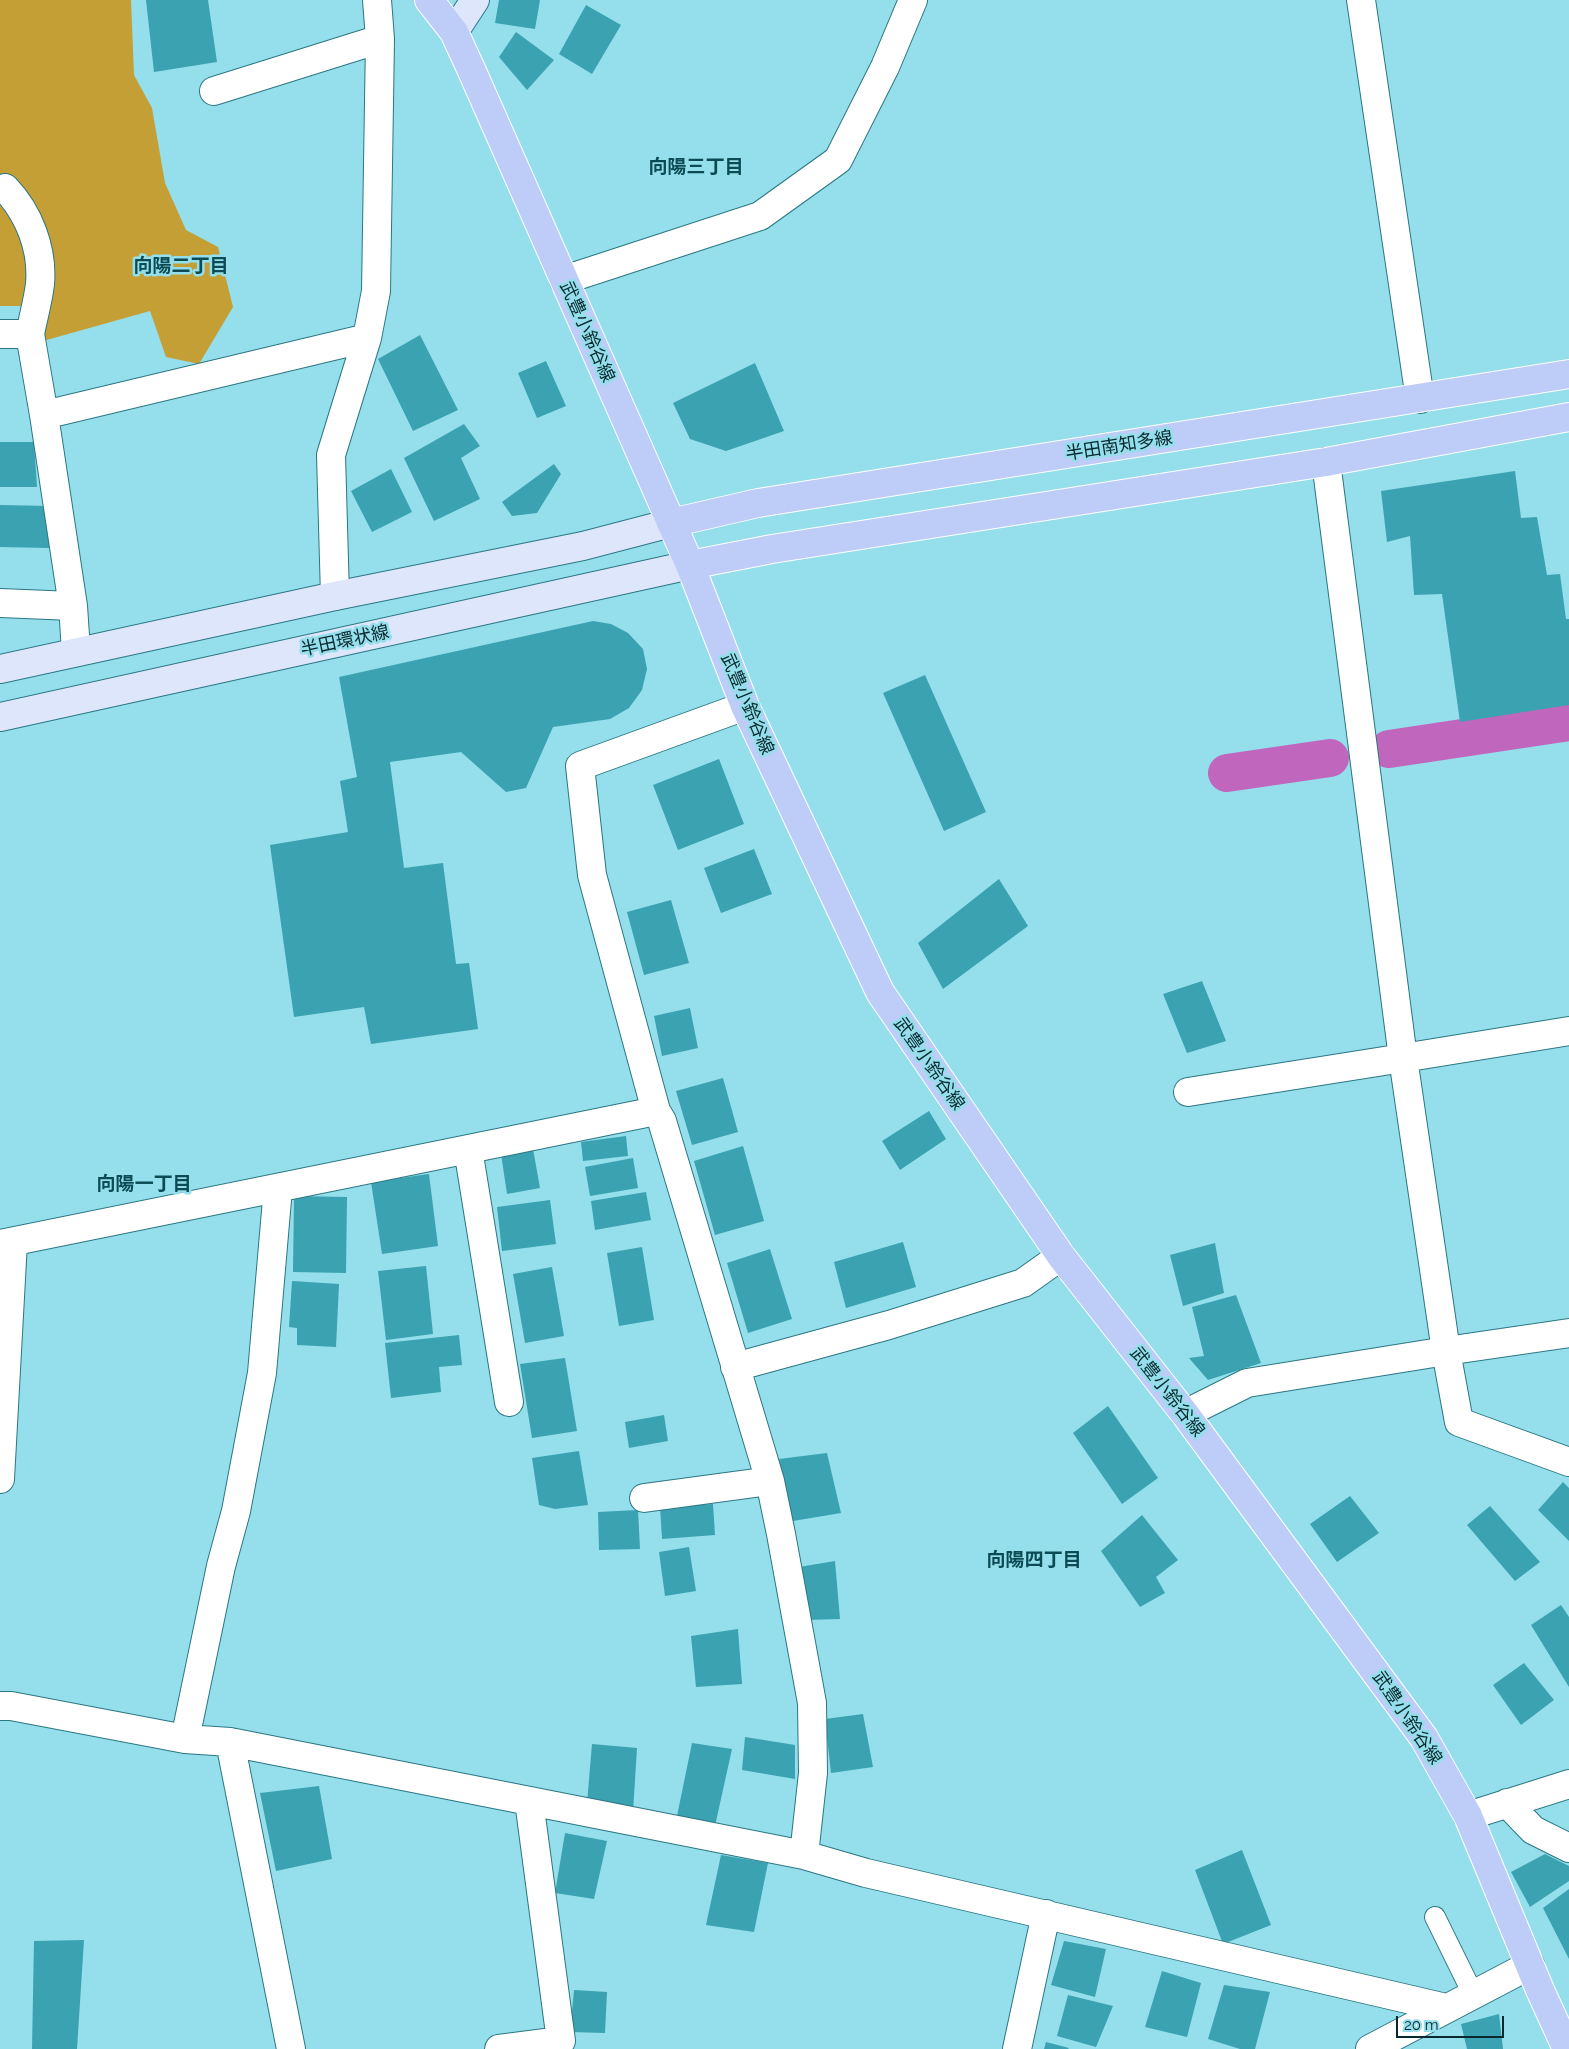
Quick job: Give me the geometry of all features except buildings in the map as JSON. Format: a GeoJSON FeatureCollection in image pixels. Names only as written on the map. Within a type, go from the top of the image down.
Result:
{"type":"FeatureCollection","features":[{"type":"Feature","properties":{"kind":"main road","name":"武豊小鈴谷線"},"geometry":{"type":"LineString","coordinates":[[429,0],[454,32],[690,565],[745,706],[880,992],[1062,1256],[1185,1414],[1424,1738],[1468,1816],[1567,2049]]}},
{"type":"Feature","properties":{"kind":"main road"},"geometry":{"type":"LineString","coordinates":[[454,32],[475,0]]}},
{"type":"Feature","properties":{"kind":"main road","name":"半田南知多線"},"geometry":{"type":"LineString","coordinates":[[671,523],[758,503],[1569,374]]}},
{"type":"Feature","properties":{"kind":"main road"},"geometry":{"type":"LineString","coordinates":[[690,565],[772,549],[1326,462],[1569,417]]}},
{"type":"Feature","properties":{"kind":"main road"},"geometry":{"type":"LineString","coordinates":[[0,669],[336,596],[583,546],[671,523]]}},
{"type":"Feature","properties":{"kind":"main road","name":"半田環状線"},"geometry":{"type":"LineString","coordinates":[[0,717],[690,565]]}},
{"type":"Feature","properties":{"kind":"street"},"geometry":{"type":"LineString","coordinates":[[336,596],[331,455],[367,338],[376,291],[380,39],[378,0]]}},
{"type":"Feature","properties":{"kind":"street"},"geometry":{"type":"LineString","coordinates":[[564,280],[760,216],[838,160],[885,68],[913,0]]}},
{"type":"Feature","properties":{"kind":"street"},"geometry":{"type":"LineString","coordinates":[[1361,0],[1420,399]]}},
{"type":"Feature","properties":{"kind":"street"},"geometry":{"type":"LineString","coordinates":[[214,91],[380,39]]}},
{"type":"Feature","properties":{"kind":"street"},"geometry":{"type":"LineString","coordinates":[[5,188],[18,201],[31,227],[39,255],[40,284],[30,334],[73,606],[76,651]]}},
{"type":"Feature","properties":{"kind":"street"},"geometry":{"type":"LineString","coordinates":[[0,334],[30,334]]}},
{"type":"Feature","properties":{"kind":"street"},"geometry":{"type":"LineString","coordinates":[[44,415],[367,338]]}},
{"type":"Feature","properties":{"kind":"street"},"geometry":{"type":"LineString","coordinates":[[1326,462],[1403,1058],[1446,1351],[1459,1422],[1569,1462]]}},
{"type":"Feature","properties":{"kind":"street"},"geometry":{"type":"LineString","coordinates":[[0,603],[73,606]]}},
{"type":"Feature","properties":{"kind":"street"},"geometry":{"type":"LineString","coordinates":[[745,706],[580,766],[592,875],[656,1111],[662,1121],[734,1367],[770,1481],[782,1534],[812,1702],[813,1773],[804,1855]]}},
{"type":"Feature","properties":{"kind":"street"},"geometry":{"type":"LineString","coordinates":[[1188,1092],[1569,1031]]}},
{"type":"Feature","properties":{"kind":"street"},"geometry":{"type":"LineString","coordinates":[[0,1479],[6,1243],[656,1111]]}},
{"type":"Feature","properties":{"kind":"street"},"geometry":{"type":"LineString","coordinates":[[468,1149],[509,1402]]}},
{"type":"Feature","properties":{"kind":"street"},"geometry":{"type":"LineString","coordinates":[[185,1739],[221,1566],[236,1511],[262,1373],[278,1188]]}},
{"type":"Feature","properties":{"kind":"street"},"geometry":{"type":"LineString","coordinates":[[734,1367],[889,1325],[1023,1283],[1062,1256]]}},
{"type":"Feature","properties":{"kind":"street"},"geometry":{"type":"LineString","coordinates":[[1185,1414],[1247,1383],[1569,1332]]}},
{"type":"Feature","properties":{"kind":"street"},"geometry":{"type":"LineString","coordinates":[[644,1498],[770,1481]]}},
{"type":"Feature","properties":{"kind":"street"},"geometry":{"type":"LineString","coordinates":[[0,1706],[11,1706],[185,1739],[230,1742],[804,1855],[866,1873],[1446,2008]]}},
{"type":"Feature","properties":{"kind":"street"},"geometry":{"type":"LineString","coordinates":[[230,1742],[291,2049]]}},
{"type":"Feature","properties":{"kind":"street"},"geometry":{"type":"LineString","coordinates":[[1468,1816],[1569,1784]]}},
{"type":"Feature","properties":{"kind":"street"},"geometry":{"type":"LineString","coordinates":[[498,2049],[561,2041],[529,1801]]}},
{"type":"Feature","properties":{"kind":"street"},"geometry":{"type":"LineString","coordinates":[[1507,1803],[1533,1830],[1569,1848]]}},
{"type":"Feature","properties":{"kind":"street"},"geometry":{"type":"LineString","coordinates":[[1017,2049],[1046,1914]]}},
{"type":"Feature","properties":{"kind":"street"},"geometry":{"type":"LineString","coordinates":[[1370,2049],[1530,1965]]}},
{"type":"Feature","properties":{"kind":"lane"},"geometry":{"type":"LineString","coordinates":[[1436,1917],[1473,1994]]}},
{"type":"Feature","properties":{"kind":"shaded area"},"geometry":{"type":"Polygon","coordinates":[[[0,0],[131,0],[134,75],[152,108],[165,183],[186,230],[218,247],[233,307],[199,364],[166,357],[150,311],[43,341],[26,306],[0,306],[0,0]]]}},
{"type":"Feature","properties":{"kind":"waterway"},"geometry":{"type":"LineString","coordinates":[[1389,749],[1569,722]]}},
{"type":"Feature","properties":{"kind":"waterway"},"geometry":{"type":"LineString","coordinates":[[1227,773],[1330,758]]}},
{"type":"Feature","properties":{"kind":"district","name":"向陽三丁目"},"geometry":{"type":"Point","coordinates":[696,167]}},
{"type":"Feature","properties":{"kind":"district","name":"向陽二丁目"},"geometry":{"type":"Point","coordinates":[181,266]}},
{"type":"Feature","properties":{"kind":"district","name":"向陽一丁目"},"geometry":{"type":"Point","coordinates":[144,1184]}},
{"type":"Feature","properties":{"kind":"district","name":"向陽四丁目"},"geometry":{"type":"Point","coordinates":[1034,1560]}}]}
